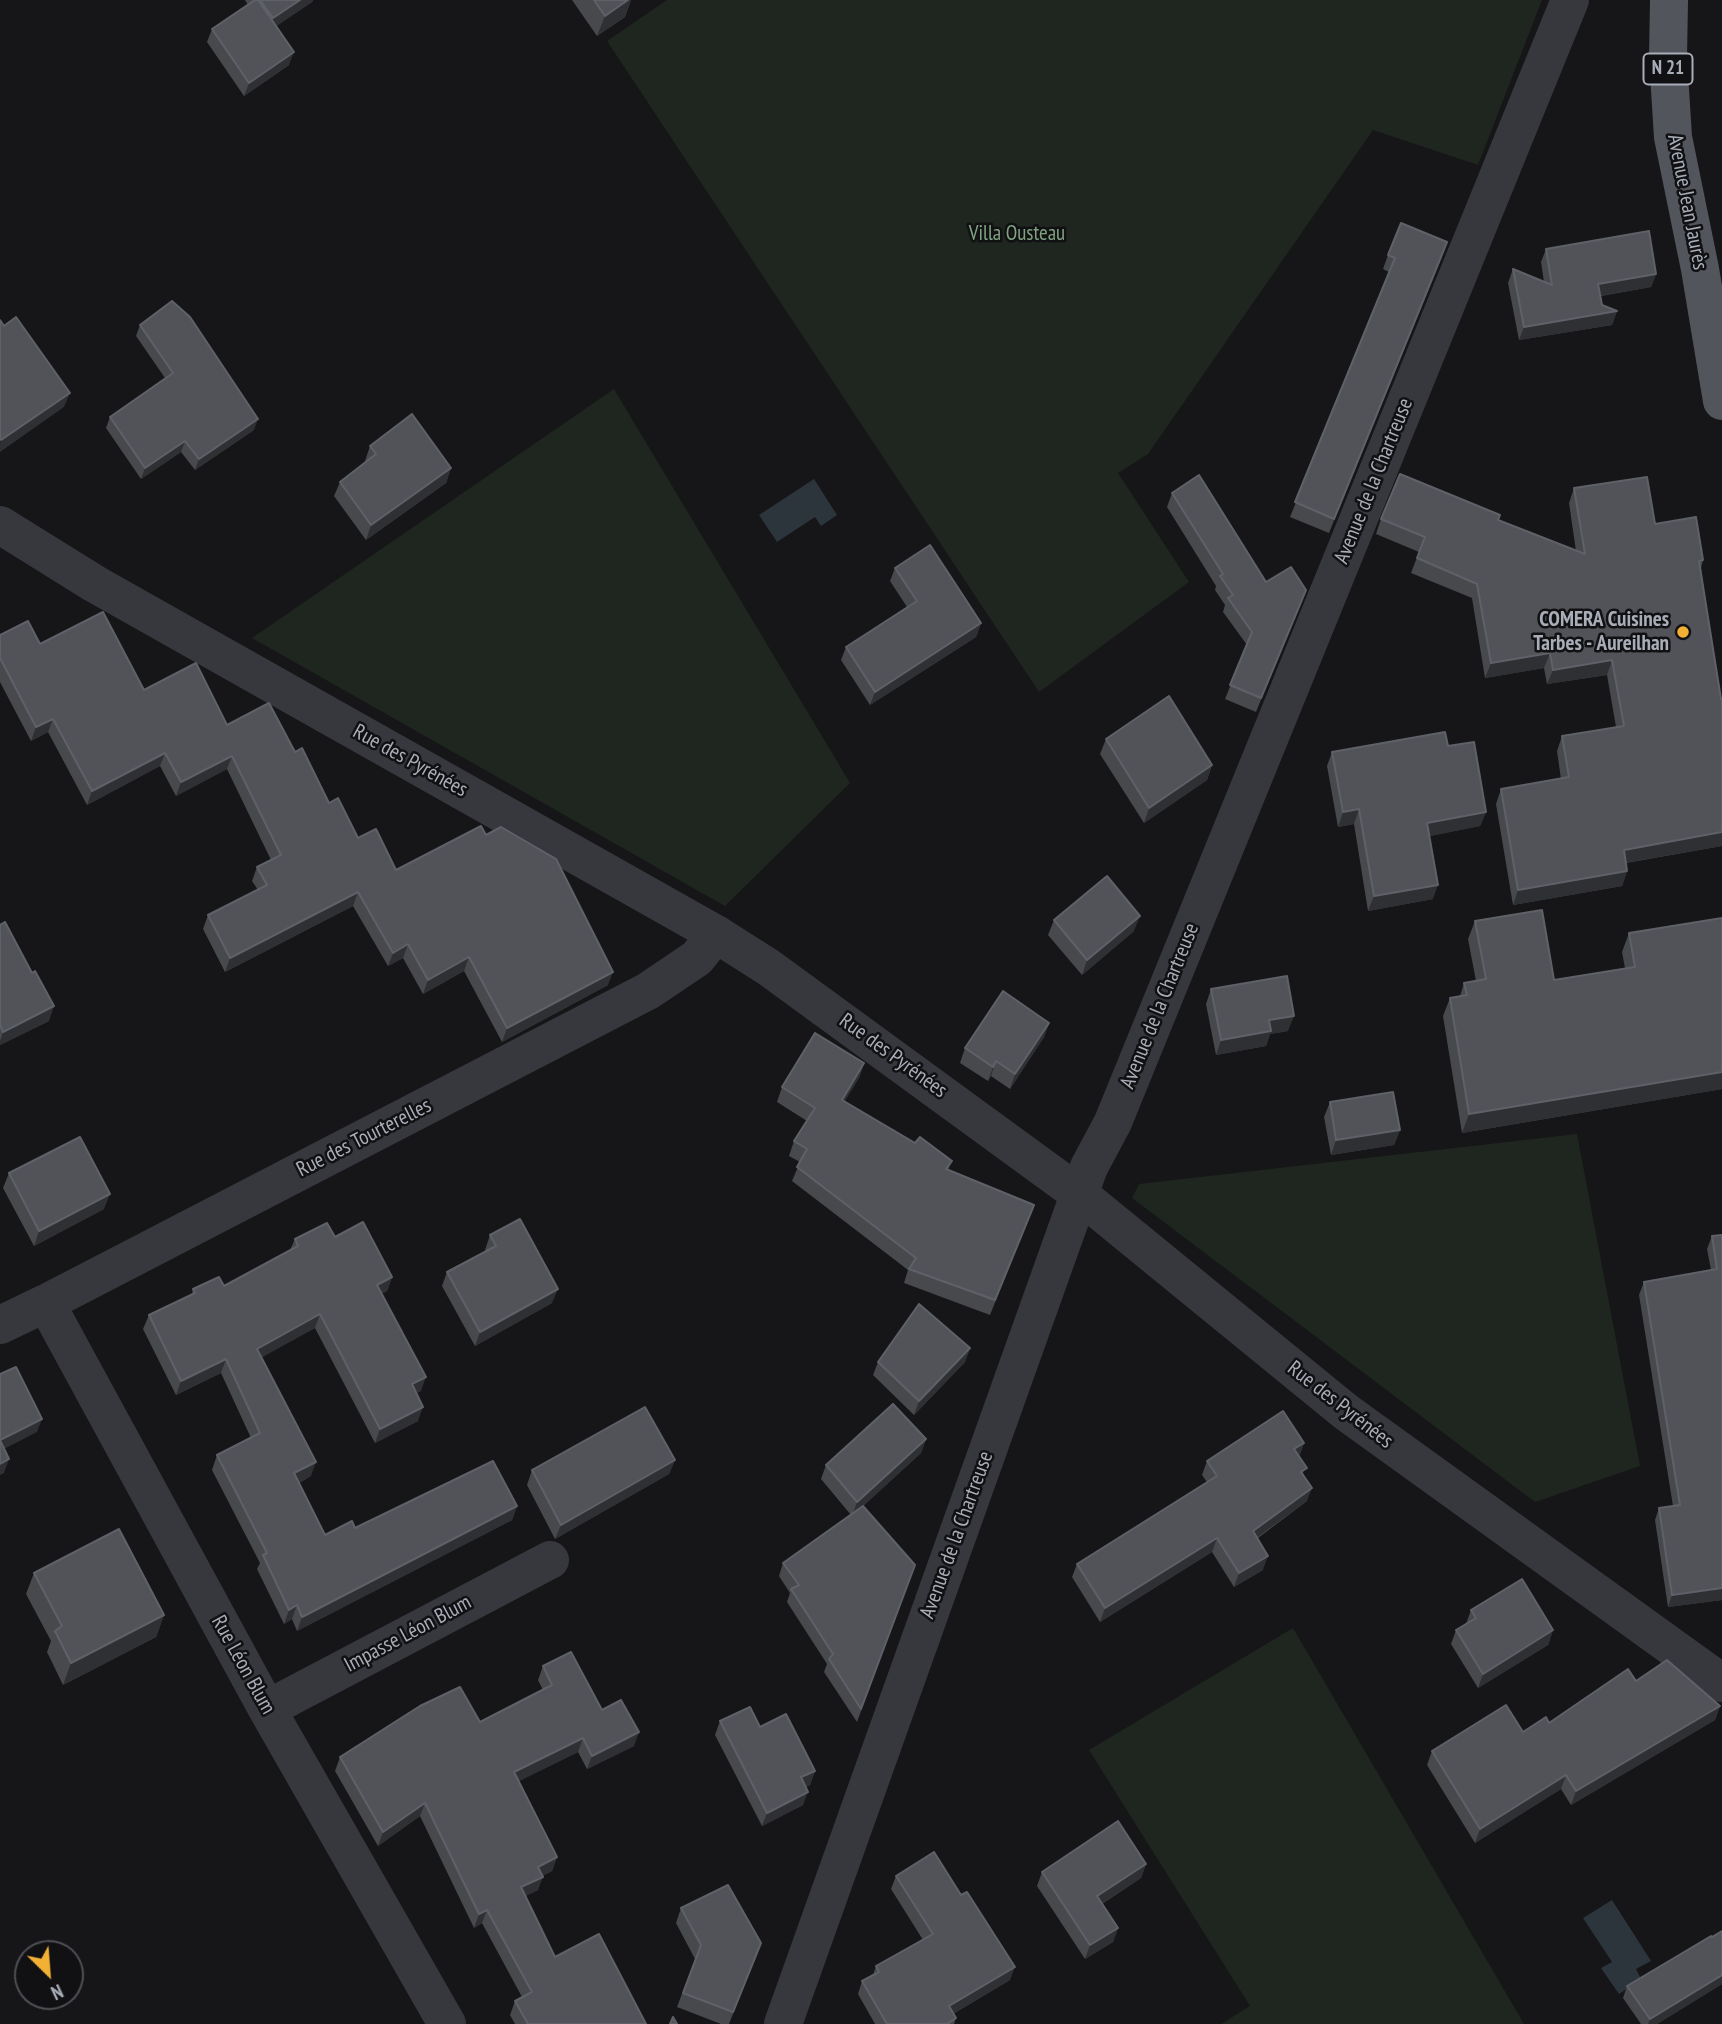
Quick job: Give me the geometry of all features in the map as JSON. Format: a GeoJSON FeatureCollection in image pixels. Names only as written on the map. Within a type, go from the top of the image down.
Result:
{"type":"FeatureCollection","features":[{"type":"Feature","properties":{"kind":"main road","name":"Avenue Jean Jaurès"},"geometry":{"type":"LineString","coordinates":[[1663,0],[1672,137],[1711,267],[1722,401]]}},
{"type":"Feature","properties":{"kind":"street","name":"Avenue de la Chartreuse"},"geometry":{"type":"LineString","coordinates":[[783,2024],[1089,1167],[1113,1122],[1570,0]]}},
{"type":"Feature","properties":{"kind":"street","name":"Rue des Pyrénées"},"geometry":{"type":"LineString","coordinates":[[0,525],[95,584],[716,934],[840,1017],[1079,1194],[1346,1412],[1722,1683]]}},
{"type":"Feature","properties":{"kind":"street","name":"Rue des Tourterelles"},"geometry":{"type":"LineString","coordinates":[[0,1325],[648,991],[697,958],[716,934]]}},
{"type":"Feature","properties":{"kind":"street","name":"Rue Léon Blum"},"geometry":{"type":"LineString","coordinates":[[46,1303],[267,1709],[447,2024]]}},
{"type":"Feature","properties":{"kind":"street","name":"Impasse Léon Blum"},"geometry":{"type":"LineString","coordinates":[[267,1709],[550,1560]]}},
{"type":"Feature","properties":{"kind":"green space","name":"Villa Ousteau"},"geometry":{"type":"Polygon","coordinates":[[[667,0],[1542,0],[1478,165],[1373,130],[1148,454],[1118,473],[1189,582],[1039,692],[607,41],[667,0]]]}},
{"type":"Feature","properties":{"kind":"green space"},"geometry":{"type":"Polygon","coordinates":[[[614,389],[850,783],[725,906],[252,638],[614,389]]]}},
{"type":"Feature","properties":{"kind":"green space"},"geometry":{"type":"Polygon","coordinates":[[[1577,1134],[1640,1466],[1535,1502],[1132,1198],[1139,1184],[1577,1134]]]}},
{"type":"Feature","properties":{"kind":"green space"},"geometry":{"type":"Polygon","coordinates":[[[1293,1628],[1524,2024],[1221,2024],[1250,2006],[1089,1750],[1293,1628]]]}},
{"type":"Feature","properties":{"kind":"shaded area"},"geometry":{"type":"Polygon","coordinates":[[[814,479],[837,515],[821,526],[815,517],[777,542],[759,515],[814,479]]]}},
{"type":"Feature","properties":{"kind":"shaded area"},"geometry":{"type":"Polygon","coordinates":[[[1612,1900],[1651,1961],[1636,1969],[1641,1979],[1619,1994],[1601,1968],[1612,1962],[1583,1918],[1612,1900]]]}},
{"type":"Feature","properties":{"kind":"building"},"geometry":{"type":"Polygon","coordinates":[[[258,0],[294,52],[249,83],[212,29],[258,0]]]}},
{"type":"Feature","properties":{"kind":"building"},"geometry":{"type":"Polygon","coordinates":[[[260,0],[300,0],[273,18],[260,0]]]}},
{"type":"Feature","properties":{"kind":"building"},"geometry":{"type":"Polygon","coordinates":[[[594,0],[628,0],[605,16],[594,0]]]}},
{"type":"Feature","properties":{"kind":"building"},"geometry":{"type":"Polygon","coordinates":[[[1401,223],[1447,242],[1334,519],[1295,502],[1395,258],[1388,255],[1401,223]]]}},
{"type":"Feature","properties":{"kind":"building"},"geometry":{"type":"Polygon","coordinates":[[[1649,231],[1656,274],[1598,284],[1602,305],[1617,311],[1524,327],[1513,269],[1552,285],[1546,249],[1649,231]]]}},
{"type":"Feature","properties":{"kind":"building"},"geometry":{"type":"Polygon","coordinates":[[[172,301],[190,317],[258,419],[199,459],[185,441],[145,468],[110,417],[173,373],[140,325],[172,301]]]}},
{"type":"Feature","properties":{"kind":"building"},"geometry":{"type":"Polygon","coordinates":[[[16,317],[70,393],[1,440],[0,320],[4,326],[16,317]]]}},
{"type":"Feature","properties":{"kind":"building"},"geometry":{"type":"Polygon","coordinates":[[[412,414],[451,468],[371,525],[340,482],[376,454],[370,446],[412,414]]]}},
{"type":"Feature","properties":{"kind":"building"},"geometry":{"type":"Polygon","coordinates":[[[1400,474],[1500,515],[1498,520],[1585,554],[1574,488],[1647,477],[1655,524],[1696,517],[1703,560],[1699,561],[1722,699],[1722,832],[1624,850],[1627,871],[1518,890],[1501,789],[1569,777],[1562,736],[1624,726],[1612,660],[1553,670],[1550,653],[1491,663],[1477,584],[1417,558],[1425,537],[1381,519],[1400,474]]]}},
{"type":"Feature","properties":{"kind":"building"},"geometry":{"type":"Polygon","coordinates":[[[1199,475],[1266,582],[1291,567],[1306,590],[1261,698],[1230,685],[1252,632],[1228,598],[1233,595],[1220,576],[1223,574],[1172,493],[1199,475]]]}},
{"type":"Feature","properties":{"kind":"building"},"geometry":{"type":"Polygon","coordinates":[[[930,545],[981,623],[875,692],[846,647],[917,601],[895,568],[930,545]]]}},
{"type":"Feature","properties":{"kind":"building"},"geometry":{"type":"Polygon","coordinates":[[[103,612],[144,690],[196,663],[227,725],[269,703],[295,752],[302,748],[329,803],[338,798],[358,838],[376,829],[396,870],[481,826],[486,835],[501,827],[556,859],[613,972],[507,1028],[469,957],[428,980],[408,944],[393,953],[358,892],[230,958],[208,915],[267,885],[257,867],[281,855],[232,756],[181,782],[165,753],[92,791],[53,719],[36,727],[0,658],[0,635],[28,621],[40,644],[103,612]]]}},
{"type":"Feature","properties":{"kind":"building"},"geometry":{"type":"Polygon","coordinates":[[[1169,696],[1212,765],[1149,808],[1106,739],[1169,696]]]}},
{"type":"Feature","properties":{"kind":"building"},"geometry":{"type":"Polygon","coordinates":[[[1445,732],[1448,746],[1474,742],[1486,812],[1427,823],[1438,885],[1374,896],[1359,809],[1343,812],[1332,752],[1445,732]]]}},
{"type":"Feature","properties":{"kind":"building"},"geometry":{"type":"Polygon","coordinates":[[[1107,876],[1140,916],[1087,960],[1054,920],[1107,876]]]}},
{"type":"Feature","properties":{"kind":"building"},"geometry":{"type":"Polygon","coordinates":[[[1542,910],[1554,980],[1635,967],[1629,933],[1722,918],[1722,1072],[1469,1114],[1450,998],[1467,995],[1464,983],[1486,979],[1475,921],[1542,910]]]}},
{"type":"Feature","properties":{"kind":"building"},"geometry":{"type":"Polygon","coordinates":[[[5,922],[32,973],[35,971],[54,1006],[3,1032],[0,1025],[0,925],[5,922]]]}},
{"type":"Feature","properties":{"kind":"building"},"geometry":{"type":"Polygon","coordinates":[[[1287,976],[1294,1016],[1269,1020],[1271,1031],[1221,1040],[1211,989],[1287,976]]]}},
{"type":"Feature","properties":{"kind":"building"},"geometry":{"type":"Polygon","coordinates":[[[1003,991],[1049,1023],[1015,1074],[996,1061],[993,1067],[965,1048],[1003,991]]]}},
{"type":"Feature","properties":{"kind":"building"},"geometry":{"type":"Polygon","coordinates":[[[815,1033],[864,1063],[842,1100],[915,1143],[920,1137],[952,1161],[946,1169],[1034,1205],[995,1300],[909,1269],[916,1258],[797,1167],[807,1149],[794,1141],[815,1108],[782,1087],[815,1033]]]}},
{"type":"Feature","properties":{"kind":"building"},"geometry":{"type":"Polygon","coordinates":[[[1393,1092],[1400,1130],[1336,1140],[1330,1102],[1393,1092]]]}},
{"type":"Feature","properties":{"kind":"building"},"geometry":{"type":"Polygon","coordinates":[[[80,1137],[110,1194],[39,1231],[9,1173],[80,1137]]]}},
{"type":"Feature","properties":{"kind":"building"},"geometry":{"type":"Polygon","coordinates":[[[520,1219],[558,1289],[480,1332],[447,1272],[496,1246],[490,1235],[520,1219]]]}},
{"type":"Feature","properties":{"kind":"building"},"geometry":{"type":"Polygon","coordinates":[[[363,1222],[392,1277],[377,1285],[426,1377],[412,1384],[423,1407],[380,1429],[320,1314],[257,1349],[316,1462],[294,1473],[325,1535],[352,1521],[355,1528],[493,1461],[517,1506],[302,1617],[297,1605],[289,1610],[263,1555],[267,1553],[217,1455],[260,1433],[226,1359],[181,1381],[149,1315],[195,1293],[193,1289],[219,1277],[224,1286],[298,1246],[295,1239],[327,1223],[335,1237],[363,1222]]]}},
{"type":"Feature","properties":{"kind":"building"},"geometry":{"type":"Polygon","coordinates":[[[1722,1235],[1722,1588],[1672,1595],[1659,1508],[1680,1505],[1644,1282],[1717,1269],[1712,1236],[1722,1235]]]}},
{"type":"Feature","properties":{"kind":"building"},"geometry":{"type":"Polygon","coordinates":[[[919,1304],[970,1348],[919,1401],[878,1362],[919,1304]]]}},
{"type":"Feature","properties":{"kind":"building"},"geometry":{"type":"Polygon","coordinates":[[[16,1367],[42,1419],[0,1440],[0,1374],[16,1367]]]}},
{"type":"Feature","properties":{"kind":"building"},"geometry":{"type":"Polygon","coordinates":[[[893,1404],[926,1439],[857,1502],[826,1465],[893,1404]]]}},
{"type":"Feature","properties":{"kind":"building"},"geometry":{"type":"Polygon","coordinates":[[[645,1407],[675,1460],[561,1525],[532,1470],[645,1407]]]}},
{"type":"Feature","properties":{"kind":"building"},"geometry":{"type":"Polygon","coordinates":[[[1283,1411],[1304,1443],[1294,1449],[1307,1468],[1301,1472],[1312,1488],[1253,1531],[1268,1556],[1239,1573],[1217,1538],[1105,1608],[1077,1564],[1217,1476],[1207,1461],[1283,1411]]]}},
{"type":"Feature","properties":{"kind":"building"},"geometry":{"type":"Polygon","coordinates":[[[0,1440],[9,1459],[0,1464],[0,1440]]]}},
{"type":"Feature","properties":{"kind":"building"},"geometry":{"type":"Polygon","coordinates":[[[863,1506],[915,1565],[861,1709],[829,1659],[833,1654],[791,1589],[799,1585],[783,1563],[863,1506]]]}},
{"type":"Feature","properties":{"kind":"building"},"geometry":{"type":"Polygon","coordinates":[[[119,1529],[164,1615],[71,1663],[55,1631],[62,1626],[34,1573],[119,1529]]]}},
{"type":"Feature","properties":{"kind":"building"},"geometry":{"type":"Polygon","coordinates":[[[1522,1579],[1553,1630],[1483,1674],[1456,1630],[1476,1618],[1471,1610],[1522,1579]]]}},
{"type":"Feature","properties":{"kind":"building"},"geometry":{"type":"Polygon","coordinates":[[[571,1652],[602,1710],[621,1700],[639,1732],[592,1756],[583,1738],[514,1772],[557,1857],[538,1867],[543,1877],[521,1887],[555,1957],[599,1934],[646,2024],[528,2024],[515,2001],[532,1992],[487,1910],[479,1914],[425,1803],[383,1832],[340,1757],[420,1706],[460,1687],[480,1722],[552,1685],[543,1666],[571,1652]]]}},
{"type":"Feature","properties":{"kind":"building"},"geometry":{"type":"Polygon","coordinates":[[[1667,1660],[1720,1706],[1576,1791],[1566,1775],[1480,1829],[1432,1751],[1506,1705],[1523,1732],[1546,1717],[1549,1723],[1628,1669],[1636,1681],[1667,1660]]]}},
{"type":"Feature","properties":{"kind":"building"},"geometry":{"type":"Polygon","coordinates":[[[750,1707],[760,1727],[786,1714],[815,1771],[801,1777],[808,1792],[767,1813],[720,1721],[750,1707]]]}},
{"type":"Feature","properties":{"kind":"building"},"geometry":{"type":"Polygon","coordinates":[[[1118,1821],[1146,1864],[1097,1896],[1118,1928],[1090,1945],[1042,1872],[1118,1821]]]}},
{"type":"Feature","properties":{"kind":"building"},"geometry":{"type":"Polygon","coordinates":[[[934,1852],[961,1895],[967,1892],[1015,1967],[949,2006],[956,2018],[947,2024],[887,2024],[862,1981],[879,1972],[876,1966],[933,1934],[896,1876],[934,1852]]]}},
{"type":"Feature","properties":{"kind":"building"},"geometry":{"type":"Polygon","coordinates":[[[728,1885],[761,1943],[733,2012],[683,1993],[701,1945],[681,1908],[728,1885]]]}},
{"type":"Feature","properties":{"kind":"building"},"geometry":{"type":"Polygon","coordinates":[[[1722,1931],[1722,1975],[1650,2019],[1627,1986],[1722,1931]]]}},
{"type":"Feature","properties":{"kind":"place","name":"COMERA Cuisines Tarbes - Aureilhan"},"geometry":{"type":"Point","coordinates":[1683,632]}}]}
